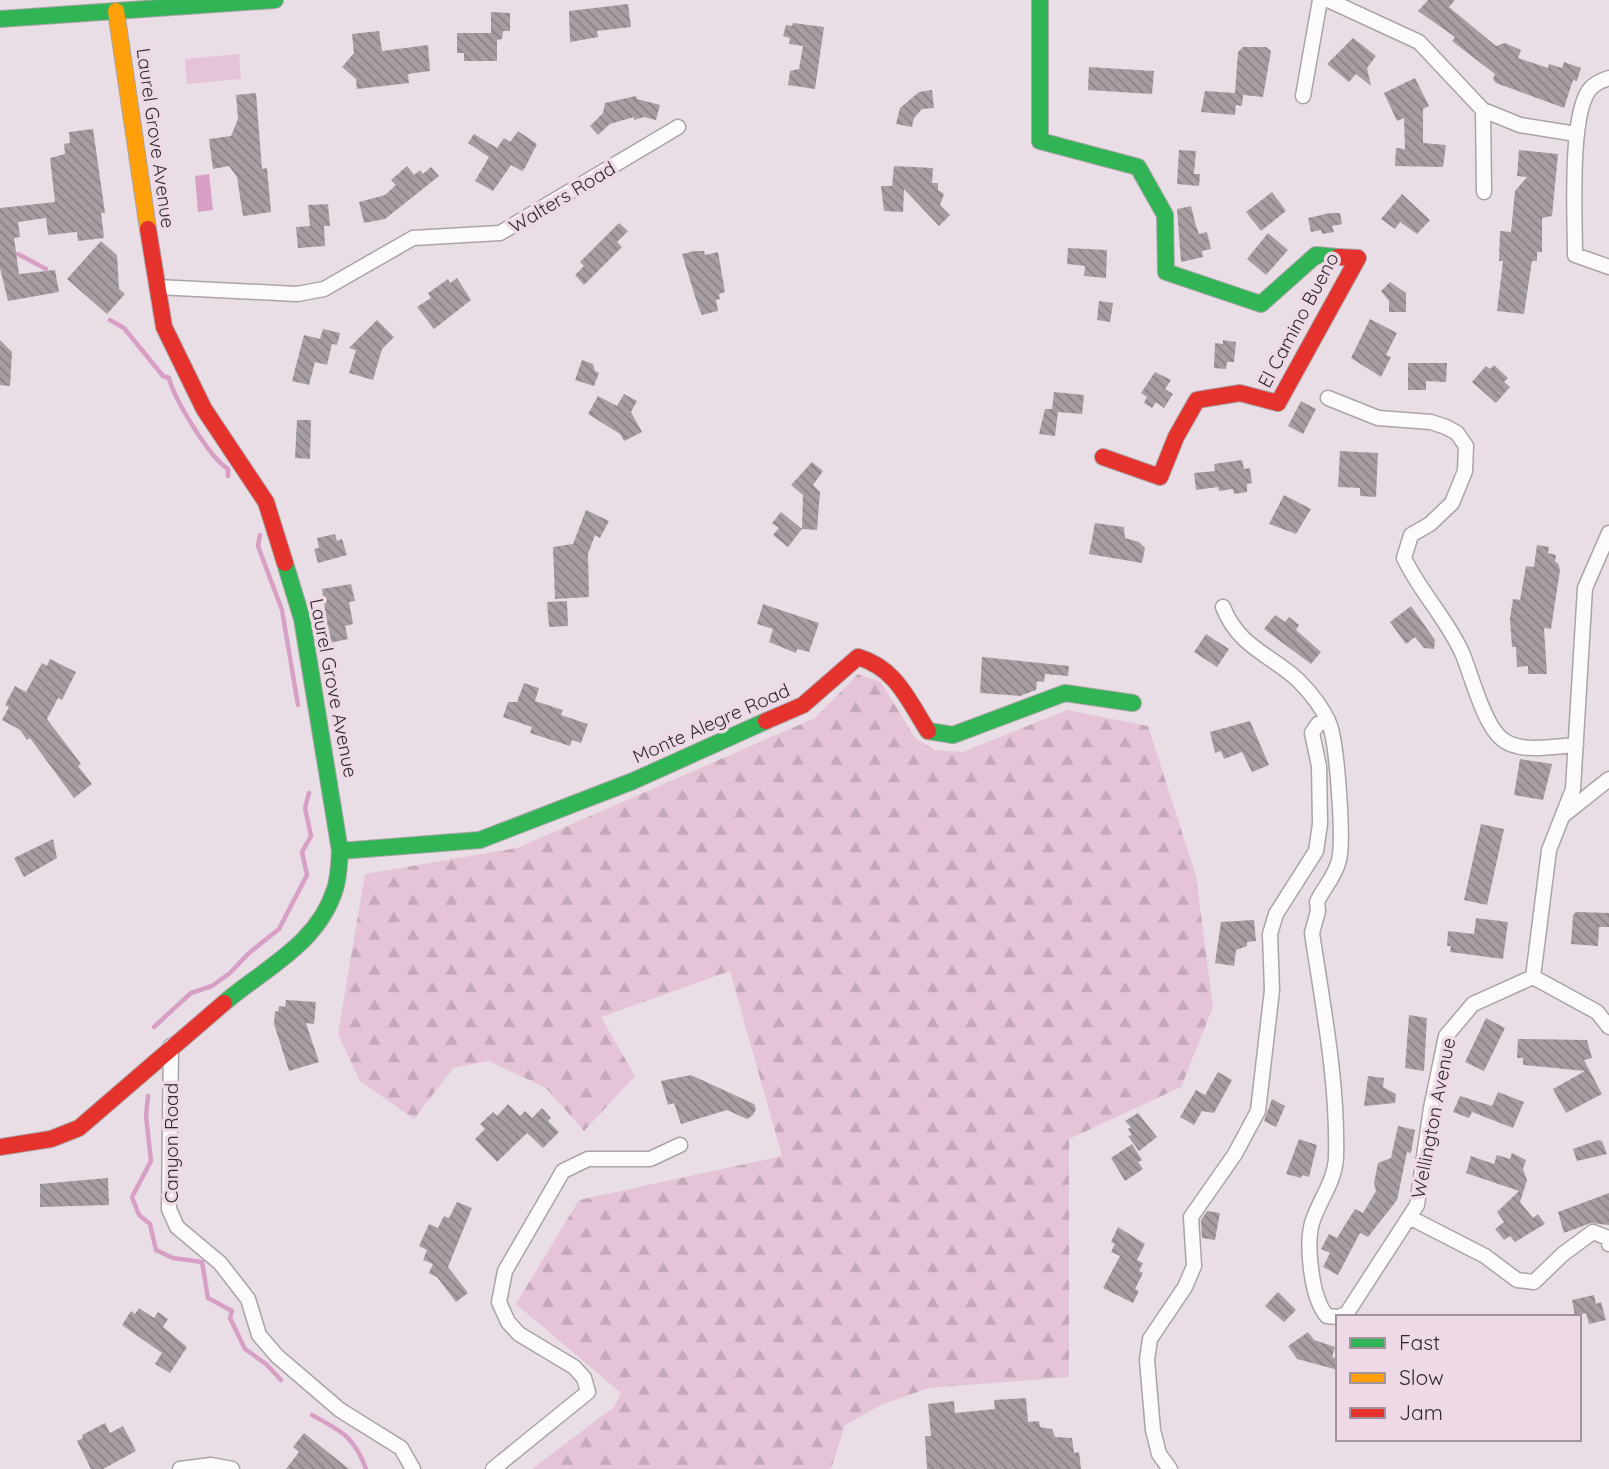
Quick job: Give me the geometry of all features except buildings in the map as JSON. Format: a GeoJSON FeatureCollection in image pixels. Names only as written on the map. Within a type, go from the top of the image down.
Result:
{"type":"FeatureCollection","features":[{"type":"Feature","properties":{"kind":"street"},"geometry":{"type":"LineString","coordinates":[[0,19],[275,0]]}},
{"type":"Feature","properties":{"kind":"street","name":"El Camino Bueno"},"geometry":{"type":"LineString","coordinates":[[1040,0],[1040,141],[1138,167],[1165,215],[1166,272],[1261,304],[1288,284],[1317,255],[1358,258],[1310,350],[1278,403],[1240,393],[1197,400],[1176,437],[1160,477],[1103,457]]}},
{"type":"Feature","properties":{"kind":"street"},"geometry":{"type":"LineString","coordinates":[[1303,96],[1320,0]]}},
{"type":"Feature","properties":{"kind":"street"},"geometry":{"type":"LineString","coordinates":[[1328,0],[1419,41],[1483,110],[1520,125],[1576,134]]}},
{"type":"Feature","properties":{"kind":"street","name":"Laurel Grove Avenue"},"geometry":{"type":"LineString","coordinates":[[0,1147],[51,1139],[79,1128],[240,989],[293,951],[322,919],[336,887],[340,851],[302,619],[267,502],[204,409],[177,359],[164,327],[116,11]]}},
{"type":"Feature","properties":{"kind":"street"},"geometry":{"type":"LineString","coordinates":[[1609,78],[1590,89],[1583,104],[1576,134],[1575,255],[1609,267]]}},
{"type":"Feature","properties":{"kind":"street"},"geometry":{"type":"LineString","coordinates":[[1483,110],[1484,192]]}},
{"type":"Feature","properties":{"kind":"street","name":"Walters Road"},"geometry":{"type":"LineString","coordinates":[[157,287],[297,294],[324,289],[413,238],[500,233],[678,127]]}},
{"type":"Feature","properties":{"kind":"street"},"geometry":{"type":"LineString","coordinates":[[1328,398],[1362,414],[1431,422],[1457,433],[1466,446],[1465,471],[1461,486],[1441,514],[1411,535],[1404,558],[1462,652],[1488,716],[1501,739],[1516,746],[1576,745]]}},
{"type":"Feature","properties":{"kind":"street"},"geometry":{"type":"LineString","coordinates":[[1609,533],[1586,588],[1573,789],[1549,849],[1533,977],[1597,1012],[1609,1027]]}},
{"type":"Feature","properties":{"kind":"street","name":"Wellington Avenue"},"geometry":{"type":"LineString","coordinates":[[1223,607],[1231,628],[1240,637],[1297,679],[1314,697],[1333,732],[1341,843],[1334,876],[1317,902],[1318,911],[1312,933],[1334,1087],[1336,1158],[1332,1180],[1311,1224],[1311,1270],[1318,1306],[1327,1316],[1336,1317]]}},
{"type":"Feature","properties":{"kind":"street","name":"Monte Alegre Road"},"geometry":{"type":"LineString","coordinates":[[340,851],[480,840],[633,781],[803,705],[858,657],[875,661],[892,673],[928,731],[953,735],[1065,693],[1113,703],[1133,703]]}},
{"type":"Feature","properties":{"kind":"street"},"geometry":{"type":"LineString","coordinates":[[1170,1469],[1160,1454],[1153,1430],[1147,1360],[1150,1339],[1185,1287],[1194,1266],[1191,1217],[1235,1154],[1258,1111],[1272,990],[1270,934],[1276,914],[1316,851],[1321,791],[1312,733],[1318,724],[1328,720]]}},
{"type":"Feature","properties":{"kind":"street"},"geometry":{"type":"LineString","coordinates":[[1564,815],[1609,779]]}},
{"type":"Feature","properties":{"kind":"street","name":"Wellington Avenue"},"geometry":{"type":"LineString","coordinates":[[1342,1315],[1347,1313],[1417,1205],[1431,1108],[1446,1036],[1473,1004],[1533,977]]}},
{"type":"Feature","properties":{"kind":"street","name":"Canyon Road"},"geometry":{"type":"LineString","coordinates":[[172,1046],[169,1209],[177,1227],[220,1263],[248,1300],[259,1335],[277,1356],[340,1410],[401,1448],[413,1469]]}},
{"type":"Feature","properties":{"kind":"street"},"geometry":{"type":"LineString","coordinates":[[493,1469],[588,1392],[584,1378],[574,1367],[519,1334],[508,1322],[499,1302],[505,1271],[553,1186],[563,1171],[576,1162],[599,1158],[650,1159],[680,1146]]}},
{"type":"Feature","properties":{"kind":"street"},"geometry":{"type":"LineString","coordinates":[[1409,1217],[1485,1256],[1517,1280],[1534,1282],[1563,1254],[1593,1232],[1608,1238],[1609,1244]]}},
{"type":"Feature","properties":{"kind":"street"},"geometry":{"type":"LineString","coordinates":[[180,1469],[211,1465],[232,1469]]}},
{"type":"Feature","properties":{"kind":"green space"},"geometry":{"type":"Polygon","coordinates":[[[239,54],[241,79],[187,84],[185,59],[239,54]]]}},
{"type":"Feature","properties":{"kind":"green space"},"geometry":{"type":"Polygon","coordinates":[[[858,674],[881,682],[915,738],[935,750],[963,752],[1067,710],[1148,726],[1196,876],[1213,1007],[1181,1087],[1069,1139],[1069,1377],[929,1388],[883,1404],[845,1425],[831,1469],[532,1469],[614,1407],[621,1393],[516,1304],[579,1200],[782,1156],[730,971],[601,1017],[635,1076],[584,1131],[546,1088],[489,1061],[453,1068],[414,1119],[360,1081],[338,1034],[365,874],[517,848],[815,718],[858,674]]]}},
{"type":"Feature","properties":{"kind":"shaded area"},"geometry":{"type":"Polygon","coordinates":[[[209,174],[213,210],[198,212],[195,176],[209,174]]]}},
{"type":"Feature","properties":{"kind":"waterway"},"geometry":{"type":"LineString","coordinates":[[18,254],[46,269]]}},
{"type":"Feature","properties":{"kind":"waterway"},"geometry":{"type":"LineString","coordinates":[[110,320],[124,328],[163,376],[169,378],[194,427],[212,453],[228,469],[228,476]]}},
{"type":"Feature","properties":{"kind":"waterway"},"geometry":{"type":"LineString","coordinates":[[260,535],[258,546],[282,610],[298,705]]}},
{"type":"Feature","properties":{"kind":"waterway"},"geometry":{"type":"LineString","coordinates":[[154,1027],[191,993],[212,986],[230,973],[249,953],[279,929],[307,875],[302,852],[311,836],[305,808],[309,793]]}},
{"type":"Feature","properties":{"kind":"waterway"},"geometry":{"type":"LineString","coordinates":[[148,1096],[146,1116],[151,1161],[132,1197],[139,1215],[150,1224],[156,1250],[173,1258],[202,1262],[208,1298],[232,1311],[230,1318],[245,1349],[266,1364],[281,1380]]}},
{"type":"Feature","properties":{"kind":"waterway"},"geometry":{"type":"LineString","coordinates":[[312,1415],[345,1436],[357,1449],[366,1469]]}},
{"type":"Feature","properties":{"kind":"traffic: fast"},"geometry":{"type":"LineString","coordinates":[[0,19],[275,0]]}},
{"type":"Feature","properties":{"kind":"traffic: fast"},"geometry":{"type":"LineString","coordinates":[[1040,0],[1040,141],[1138,167],[1165,215],[1166,272],[1261,304],[1316,255],[1338,257]]}},
{"type":"Feature","properties":{"kind":"traffic: fast"},"geometry":{"type":"LineString","coordinates":[[224,1003],[303,940],[327,908],[338,875],[340,851],[302,619],[285,563]]}},
{"type":"Feature","properties":{"kind":"traffic: fast"},"geometry":{"type":"LineString","coordinates":[[928,731],[953,735],[1065,693],[1133,703]]}},
{"type":"Feature","properties":{"kind":"traffic: fast"},"geometry":{"type":"LineString","coordinates":[[340,851],[480,840],[633,781],[766,721]]}},
{"type":"Feature","properties":{"kind":"traffic: slow"},"geometry":{"type":"LineString","coordinates":[[116,11],[148,229]]}},
{"type":"Feature","properties":{"kind":"traffic: jam"},"geometry":{"type":"LineString","coordinates":[[148,229],[164,327],[204,409],[266,502],[285,563]]}},
{"type":"Feature","properties":{"kind":"traffic: jam"},"geometry":{"type":"LineString","coordinates":[[1103,457],[1160,477],[1176,437],[1197,400],[1240,393],[1278,403],[1358,258],[1338,257]]}},
{"type":"Feature","properties":{"kind":"traffic: jam"},"geometry":{"type":"LineString","coordinates":[[766,721],[803,705],[858,657],[871,662],[892,677],[928,731]]}},
{"type":"Feature","properties":{"kind":"traffic: jam"},"geometry":{"type":"LineString","coordinates":[[0,1147],[51,1139],[79,1128],[224,1003]]}}]}
